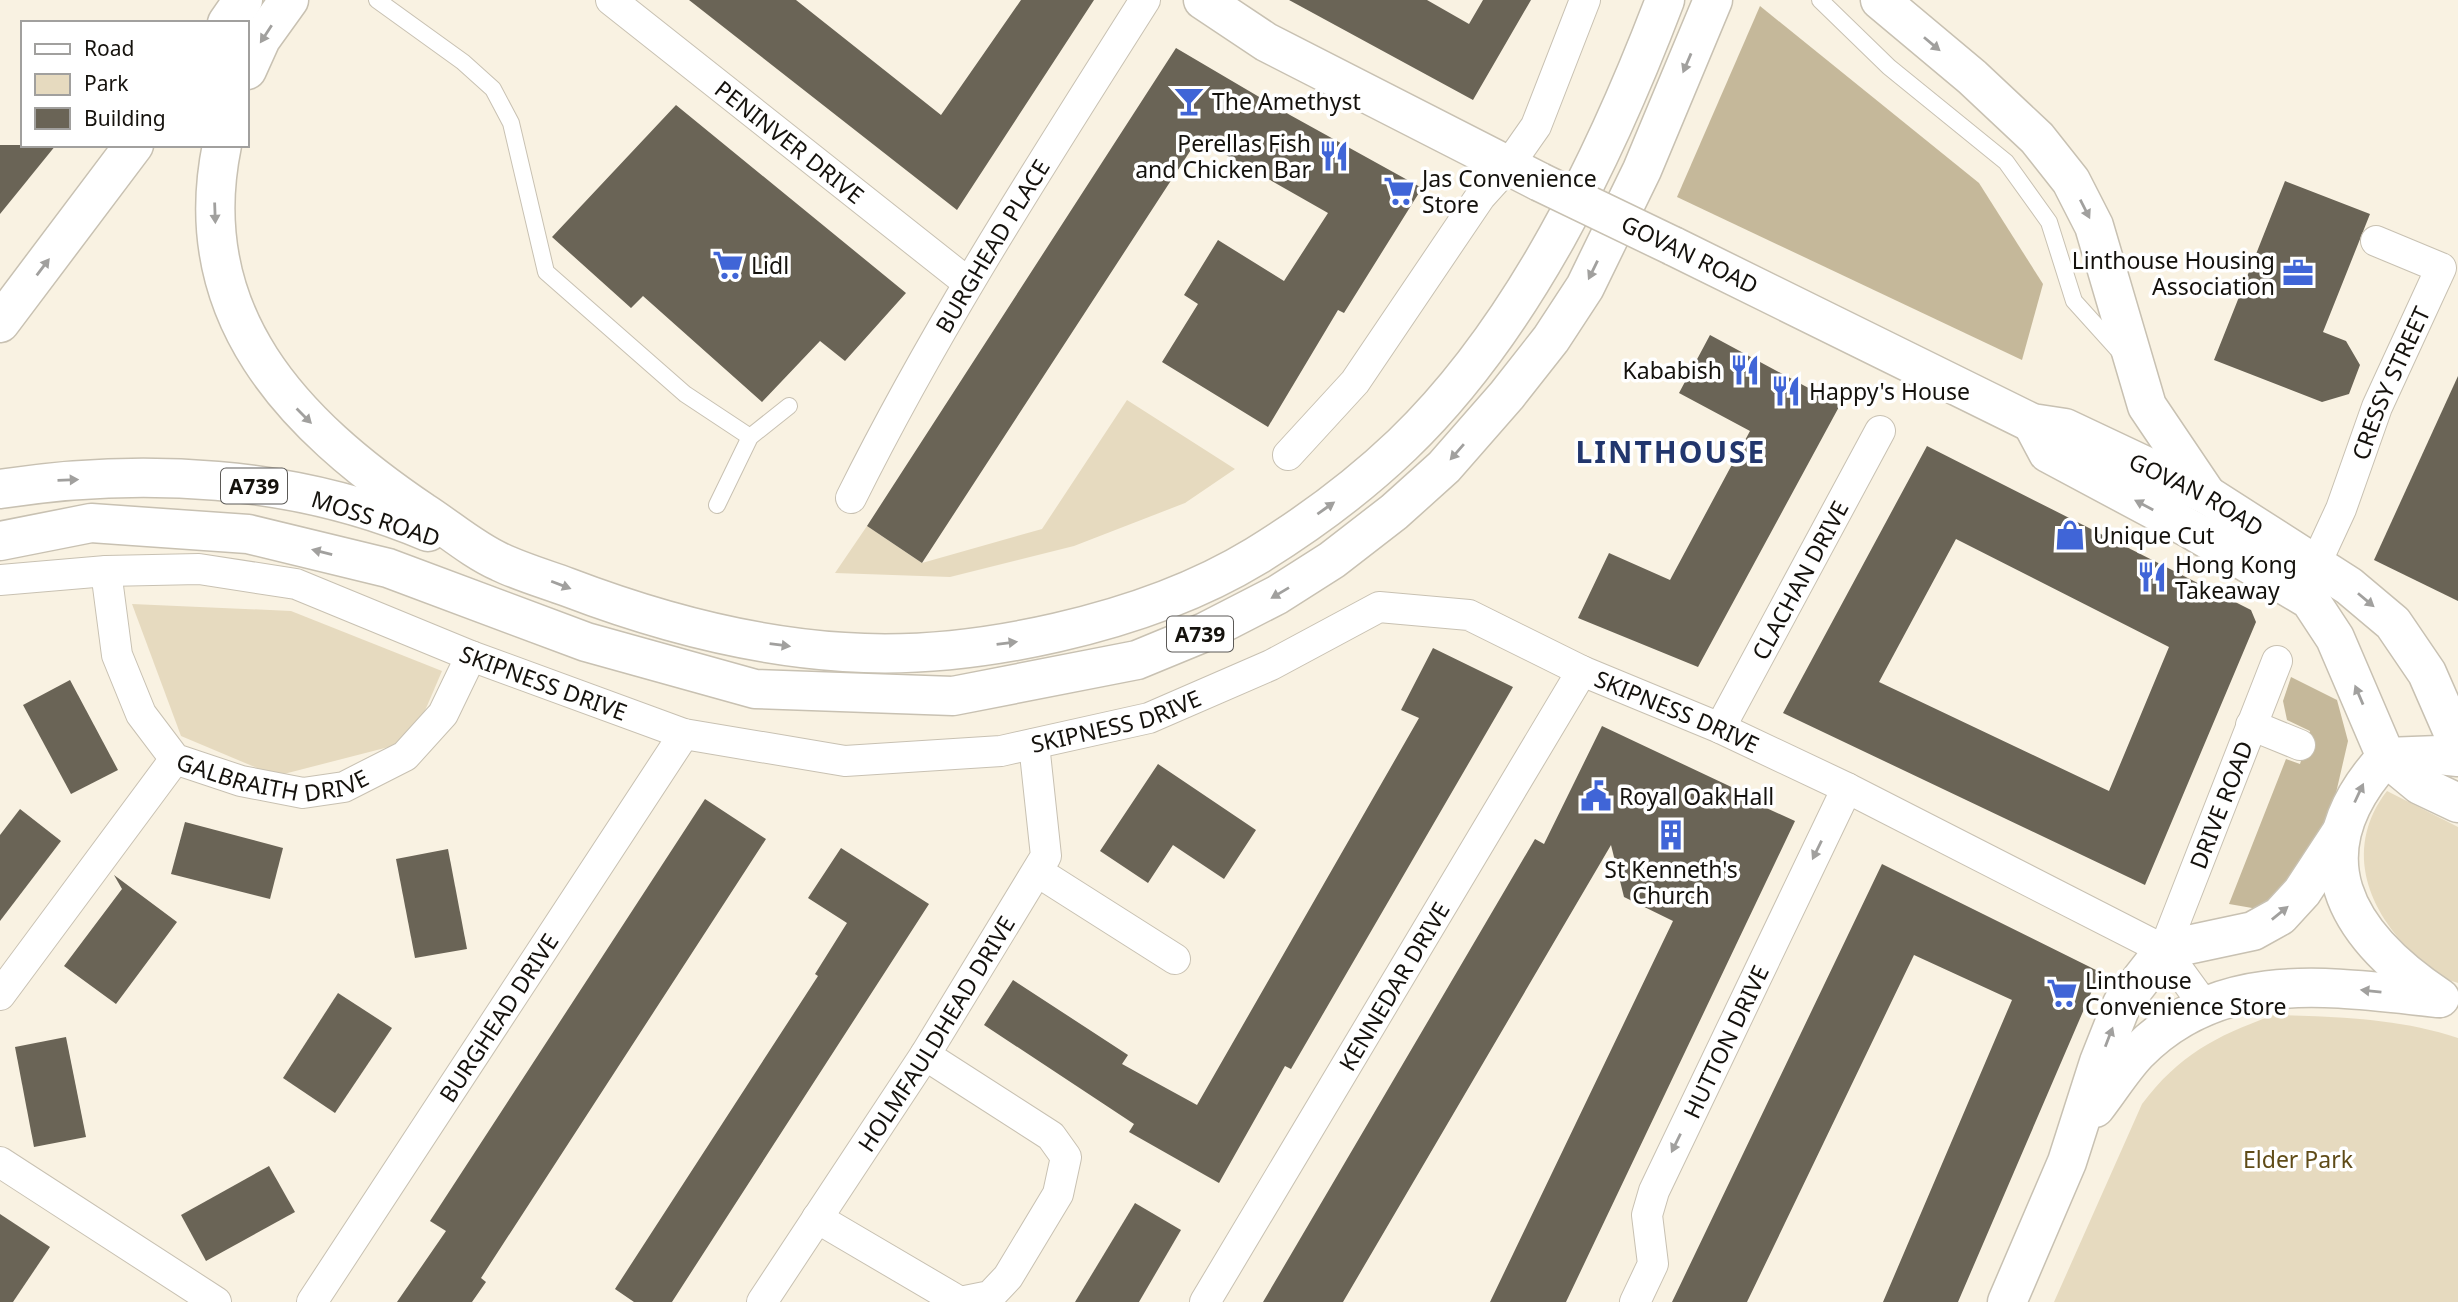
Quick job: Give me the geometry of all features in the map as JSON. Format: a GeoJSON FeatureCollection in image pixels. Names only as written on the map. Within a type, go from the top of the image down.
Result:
{"type":"FeatureCollection","features":[{"type":"Feature","properties":{"kind":"main road"},"geometry":{"type":"LineString","coordinates":[[228,21],[243,0]]}},
{"type":"Feature","properties":{"kind":"main road"},"geometry":{"type":"LineString","coordinates":[[248,68],[261,39],[289,0]]}},
{"type":"Feature","properties":{"kind":"main road","name":"GOVAN ROAD"},"geometry":{"type":"LineString","coordinates":[[1203,0],[1266,42],[1524,174],[2032,423],[2065,428],[2207,495],[2283,546],[2313,582],[2386,757],[2420,785],[2458,803]]}},
{"type":"Feature","properties":{"kind":"main road","name":"A739"},"geometry":{"type":"LineString","coordinates":[[497,561],[614,605],[702,631],[847,653],[937,650],[1015,643],[1096,622],[1181,593],[1253,558],[1334,503],[1404,443],[1465,373],[1502,324],[1539,265],[1599,154],[1665,0]]}},
{"type":"Feature","properties":{"kind":"main road","name":"MOSS ROAD"},"geometry":{"type":"LineString","coordinates":[[0,541],[91,523],[248,534],[388,568],[586,642],[755,689],[953,696],[1138,660],[1205,632],[1277,595],[1363,536],[1444,467],[1507,395],[1551,339],[1584,287],[1642,170],[1713,0]]}},
{"type":"Feature","properties":{"kind":"main road"},"geometry":{"type":"LineString","coordinates":[[1880,0],[1972,78],[2037,138],[2071,181],[2094,226],[2147,406],[2207,495]]}},
{"type":"Feature","properties":{"kind":"main road"},"geometry":{"type":"LineString","coordinates":[[0,323],[132,147]]}},
{"type":"Feature","properties":{"kind":"main road"},"geometry":{"type":"LineString","coordinates":[[222,147],[214,209],[221,277],[242,325],[264,364],[291,403],[337,449],[392,491],[497,561]]}},
{"type":"Feature","properties":{"kind":"main road","name":"GOVAN ROAD"},"geometry":{"type":"LineString","coordinates":[[2032,423],[2048,453],[2192,530],[2313,582],[2393,623],[2427,673],[2458,744]]}},
{"type":"Feature","properties":{"kind":"main road","name":"MOSS ROAD"},"geometry":{"type":"LineString","coordinates":[[0,488],[55,480],[213,479],[289,491],[373,512],[497,561]]}},
{"type":"Feature","properties":{"kind":"main road"},"geometry":{"type":"LineString","coordinates":[[2164,950],[2253,931],[2280,916],[2302,892],[2340,834],[2365,780],[2386,757],[2458,757]]}},
{"type":"Feature","properties":{"kind":"main road"},"geometry":{"type":"LineString","coordinates":[[2340,834],[2338,867],[2345,897],[2377,949],[2448,1002]]}},
{"type":"Feature","properties":{"kind":"main road","name":"DRIVE ROAD"},"geometry":{"type":"LineString","coordinates":[[2007,1302],[2081,1126],[2099,1062],[2122,1004],[2164,950]]}},
{"type":"Feature","properties":{"kind":"main road","name":"DRIVE ROAD"},"geometry":{"type":"LineString","coordinates":[[2081,1126],[2138,1052],[2187,1013],[2204,1005],[2251,990],[2337,988],[2448,1002]]}},
{"type":"Feature","properties":{"kind":"street","name":"PENINVER DRIVE"},"geometry":{"type":"LineString","coordinates":[[611,0],[967,282]]}},
{"type":"Feature","properties":{"kind":"street","name":"BURGHEAD PLACE"},"geometry":{"type":"LineString","coordinates":[[850,498],[894,411],[967,282],[1145,0]]}},
{"type":"Feature","properties":{"kind":"street"},"geometry":{"type":"LineString","coordinates":[[1288,455],[1354,382],[1480,197],[1524,174],[1536,126],[1585,0]]}},
{"type":"Feature","properties":{"kind":"street","name":"CRESSY STREET"},"geometry":{"type":"LineString","coordinates":[[2313,582],[2377,407],[2441,268],[2376,241]]}},
{"type":"Feature","properties":{"kind":"street","name":"CLACHAN DRIVE"},"geometry":{"type":"LineString","coordinates":[[1720,728],[1880,431]]}},
{"type":"Feature","properties":{"kind":"street","name":"SKIPNESS DRIVE"},"geometry":{"type":"LineString","coordinates":[[0,580],[106,571],[199,569],[296,584],[471,656],[684,734],[845,761],[1001,751],[1149,718],[1271,665],[1379,607],[1469,615],[1582,671],[1720,728],[1847,788],[2164,950]]}},
{"type":"Feature","properties":{"kind":"street","name":"GALBRAITH DRIVE"},"geometry":{"type":"LineString","coordinates":[[106,571],[117,655],[141,714],[175,759],[242,781],[303,793],[344,787],[405,756],[443,713],[471,656]]}},
{"type":"Feature","properties":{"kind":"street","name":"DRIVE ROAD"},"geometry":{"type":"LineString","coordinates":[[2164,950],[2277,661]]}},
{"type":"Feature","properties":{"kind":"street","name":"KENNEDAR DRIVE"},"geometry":{"type":"LineString","coordinates":[[1205,1302],[1582,671]]}},
{"type":"Feature","properties":{"kind":"street"},"geometry":{"type":"LineString","coordinates":[[2251,725],[2300,745]]}},
{"type":"Feature","properties":{"kind":"street","name":"BURGHEAD DRIVE"},"geometry":{"type":"LineString","coordinates":[[312,1302],[684,734]]}},
{"type":"Feature","properties":{"kind":"street","name":"HOLMFAULDHEAD DRIVE"},"geometry":{"type":"LineString","coordinates":[[762,1302],[925,1055],[1046,856],[1034,744]]}},
{"type":"Feature","properties":{"kind":"street"},"geometry":{"type":"LineString","coordinates":[[0,995],[175,759]]}},
{"type":"Feature","properties":{"kind":"street","name":"HUTTON DRIVE"},"geometry":{"type":"LineString","coordinates":[[1635,1302],[1653,1264],[1647,1215],[1654,1191],[1847,788]]}},
{"type":"Feature","properties":{"kind":"street"},"geometry":{"type":"LineString","coordinates":[[1038,872],[1175,959]]}},
{"type":"Feature","properties":{"kind":"street"},"geometry":{"type":"LineString","coordinates":[[2164,950],[2204,1005]]}},
{"type":"Feature","properties":{"kind":"street"},"geometry":{"type":"LineString","coordinates":[[817,1218],[960,1301],[990,1296],[1008,1277],[1058,1194],[1066,1157],[1051,1136],[925,1055]]}},
{"type":"Feature","properties":{"kind":"street"},"geometry":{"type":"LineString","coordinates":[[0,1162],[216,1302]]}},
{"type":"Feature","properties":{"kind":"lane"},"geometry":{"type":"LineString","coordinates":[[377,0],[463,62],[493,89],[511,123],[546,272],[685,394],[750,437]]}},
{"type":"Feature","properties":{"kind":"lane"},"geometry":{"type":"LineString","coordinates":[[1820,0],[1889,67],[2006,162],[2049,222],[2074,301],[2135,370]]}},
{"type":"Feature","properties":{"kind":"lane"},"geometry":{"type":"LineString","coordinates":[[717,505],[750,437],[789,406]]}},
{"type":"Feature","properties":{"kind":"green space"},"geometry":{"type":"Polygon","coordinates":[[[1127,400],[1235,469],[1185,503],[1074,546],[950,577],[835,573],[867,526],[922,563],[1042,529],[1127,400]]]}},
{"type":"Feature","properties":{"kind":"green space"},"geometry":{"type":"Polygon","coordinates":[[[132,604],[291,611],[442,671],[412,741],[276,776],[181,736],[132,604]]]}},
{"type":"Feature","properties":{"kind":"green space"},"geometry":{"type":"Polygon","coordinates":[[[2387,791],[2458,827],[2458,983],[2438,974],[2410,950],[2394,933],[2372,895],[2364,853],[2367,832],[2374,812],[2387,791]]]}},
{"type":"Feature","properties":{"kind":"green space","name":"Elder Park"},"geometry":{"type":"Polygon","coordinates":[[[2274,1015],[2390,1022],[2458,1038],[2458,1302],[2054,1302],[2142,1104],[2185,1059],[2217,1039],[2274,1015]]]}},
{"type":"Feature","properties":{"kind":"shaded area"},"geometry":{"type":"Polygon","coordinates":[[[1760,6],[1979,183],[2043,284],[2022,360],[1677,197],[1760,6]]]}},
{"type":"Feature","properties":{"kind":"shaded area"},"geometry":{"type":"Polygon","coordinates":[[[2291,677],[2337,700],[2348,741],[2333,806],[2288,884],[2258,909],[2229,904],[2286,759],[2300,764],[2310,731],[2287,720],[2283,701],[2291,677]]]}},
{"type":"Feature","properties":{"kind":"building"},"geometry":{"type":"Polygon","coordinates":[[[689,0],[796,0],[941,115],[1021,0],[1094,0],[957,210],[689,0]]]}},
{"type":"Feature","properties":{"kind":"building"},"geometry":{"type":"Polygon","coordinates":[[[1289,0],[1427,0],[1469,24],[1483,0],[1531,0],[1473,100],[1289,0]]]}},
{"type":"Feature","properties":{"kind":"building"},"geometry":{"type":"Polygon","coordinates":[[[1176,48],[1422,188],[1344,313],[1338,310],[1268,427],[1162,362],[1198,304],[1184,295],[1218,240],[1284,281],[1328,213],[1198,139],[922,563],[867,526],[1176,48]]]}},
{"type":"Feature","properties":{"kind":"building","name":"Lidl"},"geometry":{"type":"Polygon","coordinates":[[[676,105],[906,293],[845,361],[820,341],[762,402],[643,296],[631,308],[552,237],[676,105]]]}},
{"type":"Feature","properties":{"kind":"building"},"geometry":{"type":"Polygon","coordinates":[[[0,145],[54,147],[0,214],[0,145]]]}},
{"type":"Feature","properties":{"kind":"building","name":"Linthouse Housing Association"},"geometry":{"type":"Polygon","coordinates":[[[2285,181],[2370,214],[2323,332],[2346,341],[2360,365],[2349,394],[2322,402],[2214,360],[2285,181]]]}},
{"type":"Feature","properties":{"kind":"building"},"geometry":{"type":"Polygon","coordinates":[[[1710,335],[1840,405],[1698,667],[1578,618],[1609,553],[1670,580],[1750,431],[1679,393],[1710,335]]]}},
{"type":"Feature","properties":{"kind":"building"},"geometry":{"type":"Polygon","coordinates":[[[2458,376],[2458,601],[2374,560],[2458,376]]]}},
{"type":"Feature","properties":{"kind":"building"},"geometry":{"type":"Polygon","coordinates":[[[1927,446],[2251,610],[2256,622],[2145,885],[1783,713],[1927,446]],[[1956,539],[1879,682],[2109,791],[2169,647],[1956,539]]]}},
{"type":"Feature","properties":{"kind":"building"},"geometry":{"type":"Polygon","coordinates":[[[1433,648],[1513,687],[1291,1069],[1285,1066],[1219,1183],[1129,1132],[1134,1124],[984,1025],[1013,980],[1128,1055],[1122,1064],[1197,1105],[1419,718],[1401,710],[1433,648]]]}},
{"type":"Feature","properties":{"kind":"building"},"geometry":{"type":"Polygon","coordinates":[[[70,680],[118,770],[71,794],[23,705],[70,680]]]}},
{"type":"Feature","properties":{"kind":"building"},"geometry":{"type":"Polygon","coordinates":[[[1602,726],[1742,792],[1740,796],[1795,821],[1566,1302],[1490,1302],[1673,921],[1624,897],[1611,845],[1343,1302],[1263,1302],[1535,839],[1544,844],[1602,726]]]}},
{"type":"Feature","properties":{"kind":"building"},"geometry":{"type":"Polygon","coordinates":[[[1158,764],[1256,830],[1224,879],[1173,845],[1148,883],[1100,851],[1158,764]]]}},
{"type":"Feature","properties":{"kind":"building"},"geometry":{"type":"Polygon","coordinates":[[[705,799],[766,839],[481,1278],[486,1282],[472,1302],[397,1302],[446,1231],[430,1221],[705,799]]]}},
{"type":"Feature","properties":{"kind":"building"},"geometry":{"type":"Polygon","coordinates":[[[20,809],[61,841],[0,921],[0,835],[20,809]]]}},
{"type":"Feature","properties":{"kind":"building"},"geometry":{"type":"Polygon","coordinates":[[[185,822],[283,848],[270,899],[171,874],[185,822]]]}},
{"type":"Feature","properties":{"kind":"building"},"geometry":{"type":"Polygon","coordinates":[[[841,848],[929,904],[672,1302],[634,1302],[615,1289],[818,976],[815,974],[847,923],[808,898],[841,848]]]}},
{"type":"Feature","properties":{"kind":"building"},"geometry":{"type":"Polygon","coordinates":[[[448,849],[467,949],[415,958],[396,859],[448,849]]]}},
{"type":"Feature","properties":{"kind":"building"},"geometry":{"type":"Polygon","coordinates":[[[1882,864],[2100,972],[1958,1302],[1883,1302],[2012,1000],[1914,955],[1747,1302],[1672,1302],[1882,864]]]}},
{"type":"Feature","properties":{"kind":"building"},"geometry":{"type":"Polygon","coordinates":[[[114,875],[177,922],[116,1004],[64,966],[122,889],[114,875]]]}},
{"type":"Feature","properties":{"kind":"building"},"geometry":{"type":"Polygon","coordinates":[[[338,993],[392,1028],[335,1113],[283,1078],[338,993]]]}},
{"type":"Feature","properties":{"kind":"building"},"geometry":{"type":"Polygon","coordinates":[[[66,1037],[86,1137],[34,1147],[15,1047],[66,1037]]]}},
{"type":"Feature","properties":{"kind":"building"},"geometry":{"type":"Polygon","coordinates":[[[269,1166],[295,1212],[206,1261],[181,1215],[269,1166]]]}},
{"type":"Feature","properties":{"kind":"building"},"geometry":{"type":"Polygon","coordinates":[[[1135,1203],[1181,1230],[1139,1302],[1075,1302],[1135,1203]]]}},
{"type":"Feature","properties":{"kind":"building"},"geometry":{"type":"Polygon","coordinates":[[[0,1214],[50,1247],[13,1302],[0,1302],[0,1214]]]}},
{"type":"Feature","properties":{"kind":"place","name":"The Amethyst"},"geometry":{"type":"Point","coordinates":[1189,101]}},
{"type":"Feature","properties":{"kind":"place","name":"Perellas Fish and Chicken Bar"},"geometry":{"type":"Point","coordinates":[1334,156]}},
{"type":"Feature","properties":{"kind":"place","name":"Jas Convenience Store"},"geometry":{"type":"Point","coordinates":[1399,191]}},
{"type":"Feature","properties":{"kind":"place","name":"Lidl"},"geometry":{"type":"Point","coordinates":[728,265]}},
{"type":"Feature","properties":{"kind":"place","name":"Linthouse Housing Association"},"geometry":{"type":"Point","coordinates":[2298,273]}},
{"type":"Feature","properties":{"kind":"place","name":"Kababish"},"geometry":{"type":"Point","coordinates":[1745,370]}},
{"type":"Feature","properties":{"kind":"place","name":"Happy's House"},"geometry":{"type":"Point","coordinates":[1786,391]}},
{"type":"Feature","properties":{"kind":"place","name":"Unique Cut"},"geometry":{"type":"Point","coordinates":[2070,535]}},
{"type":"Feature","properties":{"kind":"place","name":"Hong Kong Takeaway"},"geometry":{"type":"Point","coordinates":[2152,577]}},
{"type":"Feature","properties":{"kind":"place","name":"Royal Oak Hall"},"geometry":{"type":"Point","coordinates":[1596,796]}},
{"type":"Feature","properties":{"kind":"place","name":"St Kenneth's Church"},"geometry":{"type":"Point","coordinates":[1671,835]}},
{"type":"Feature","properties":{"kind":"place","name":"Linthouse Convenience Store"},"geometry":{"type":"Point","coordinates":[2062,993]}},
{"type":"Feature","properties":{"kind":"district","name":"LINTHOUSE"},"geometry":{"type":"Point","coordinates":[1671,451]}}]}
